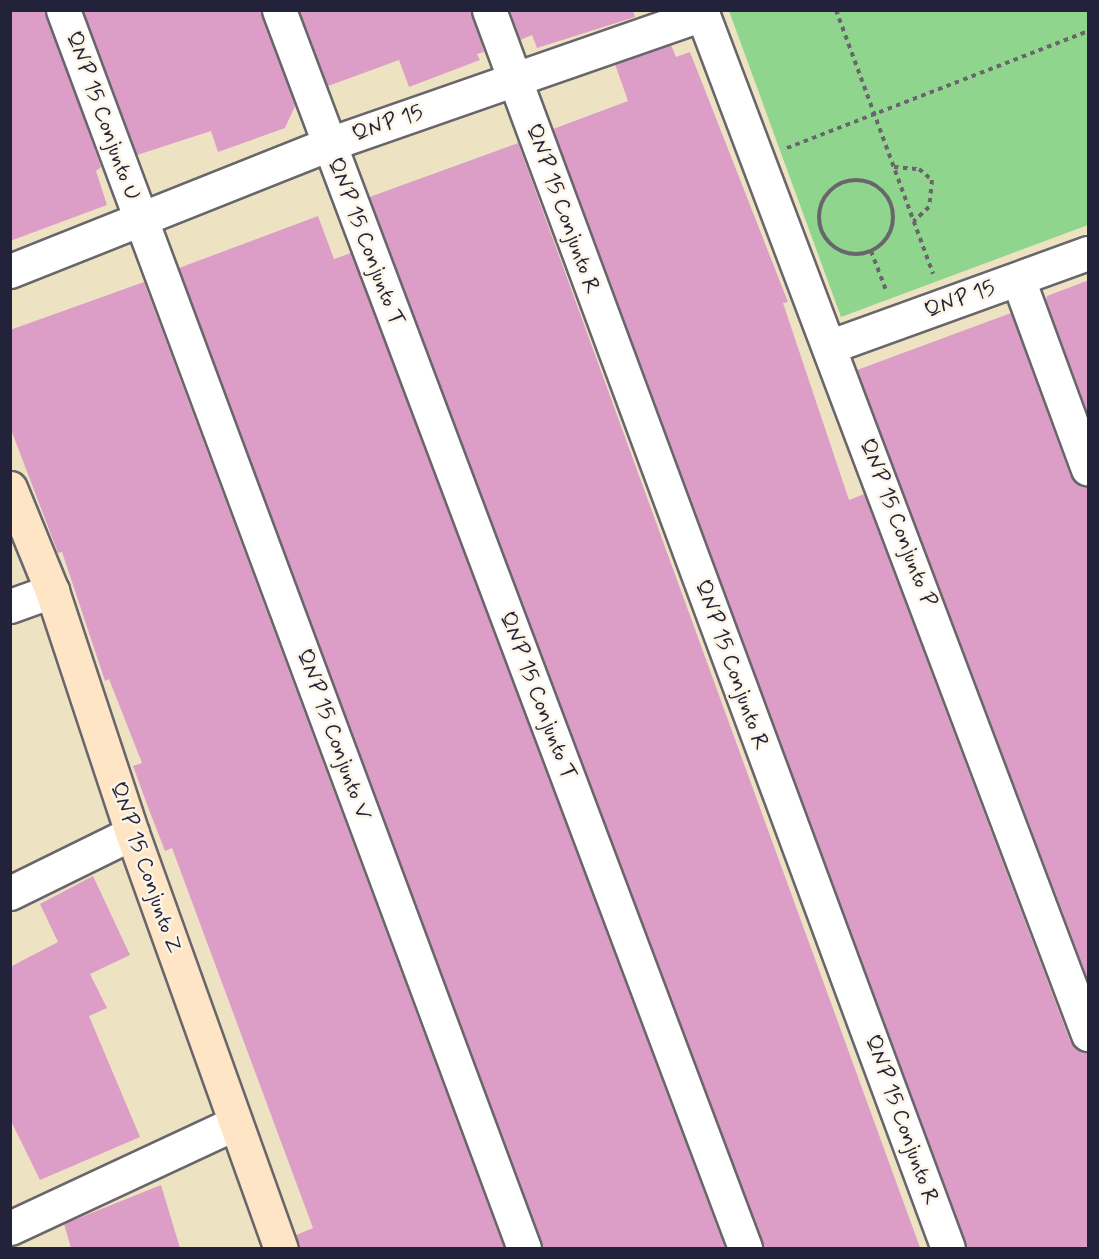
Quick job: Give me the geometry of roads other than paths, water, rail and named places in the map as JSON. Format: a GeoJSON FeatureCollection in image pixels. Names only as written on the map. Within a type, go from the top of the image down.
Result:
{"type":"FeatureCollection","features":[{"type":"Feature","properties":{"kind":"street","name":"QNP 15 Conjunto U"},"geometry":{"type":"LineString","coordinates":[[63,10],[141,221]]}},
{"type":"Feature","properties":{"kind":"street","name":"QNP 15 Conjunto T"},"geometry":{"type":"LineString","coordinates":[[279,10],[745,1248]]}},
{"type":"Feature","properties":{"kind":"street","name":"QNP 15 Conjunto R"},"geometry":{"type":"LineString","coordinates":[[489,10],[948,1248]]}},
{"type":"Feature","properties":{"kind":"street","name":"QNP 15"},"geometry":{"type":"LineString","coordinates":[[10,270],[141,221],[329,144],[515,81],[701,12]]}},
{"type":"Feature","properties":{"kind":"street","name":"QNP 15 Conjunto P"},"geometry":{"type":"LineString","coordinates":[[701,12],[831,346],[1089,1034]]}},
{"type":"Feature","properties":{"kind":"street","name":"QNP 15 Conjunto V"},"geometry":{"type":"LineString","coordinates":[[141,221],[524,1248]]}},
{"type":"Feature","properties":{"kind":"street","name":"QNP 15"},"geometry":{"type":"LineString","coordinates":[[831,346],[1089,253]]}},
{"type":"Feature","properties":{"kind":"street"},"geometry":{"type":"LineString","coordinates":[[1018,279],[1089,469]]}},
{"type":"Feature","properties":{"kind":"street","name":"QNP 15 Conjunto Z"},"geometry":{"type":"LineString","coordinates":[[10,488],[52,591],[132,833],[281,1248]]}},
{"type":"Feature","properties":{"kind":"street"},"geometry":{"type":"LineString","coordinates":[[10,606],[52,591]]}},
{"type":"Feature","properties":{"kind":"street"},"geometry":{"type":"LineString","coordinates":[[10,893],[132,833]]}},
{"type":"Feature","properties":{"kind":"street"},"geometry":{"type":"LineString","coordinates":[[10,1228],[235,1123]]}}]}
